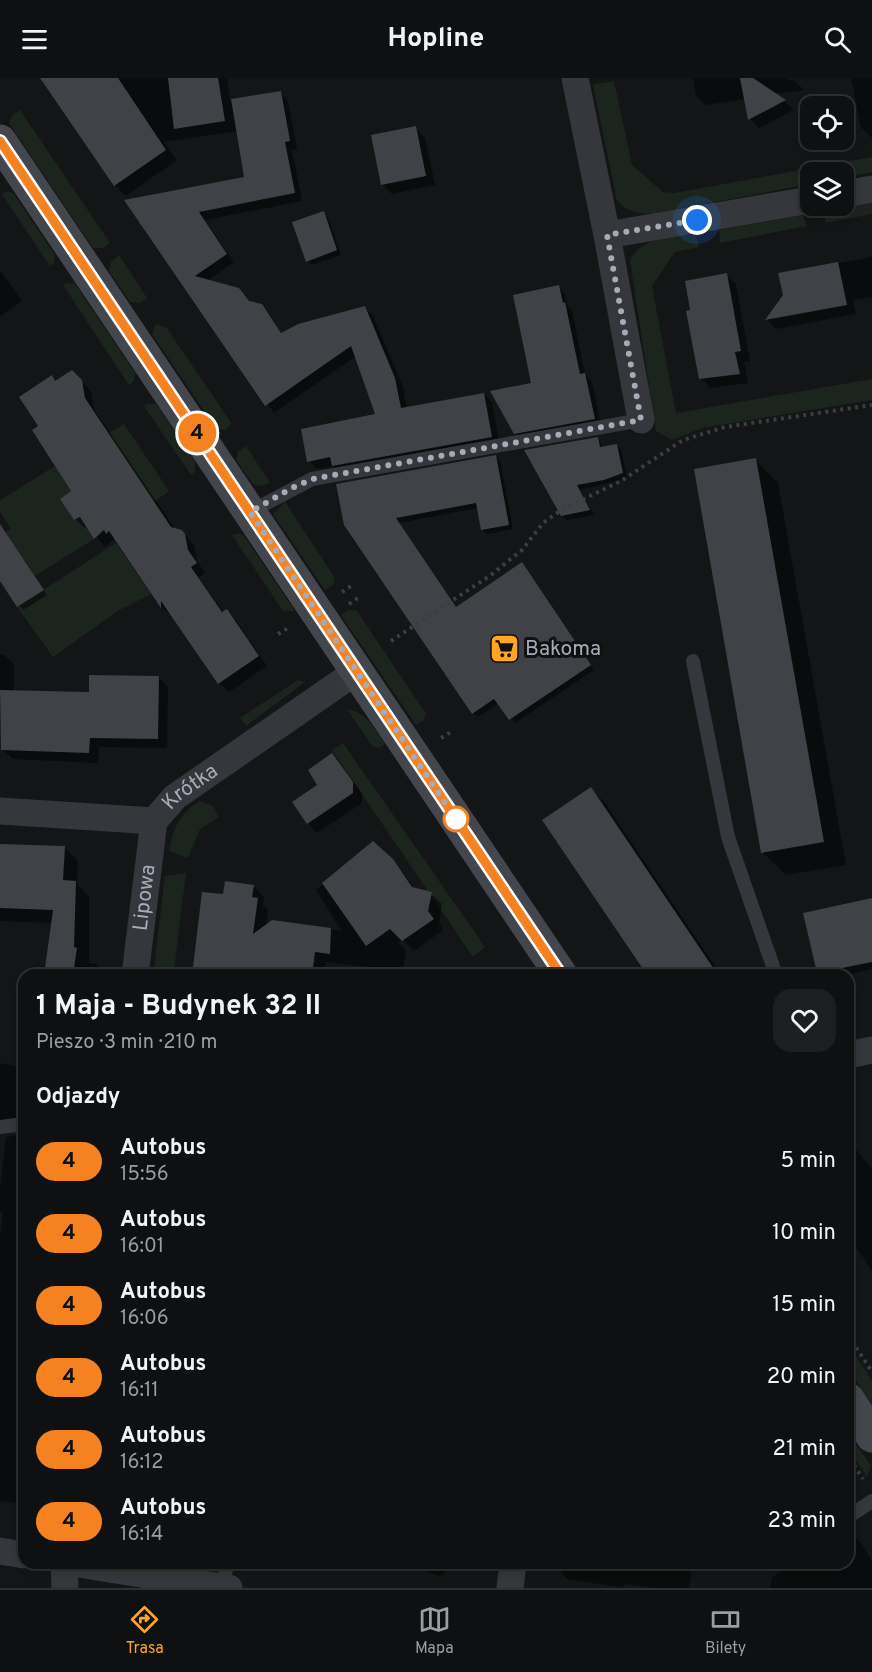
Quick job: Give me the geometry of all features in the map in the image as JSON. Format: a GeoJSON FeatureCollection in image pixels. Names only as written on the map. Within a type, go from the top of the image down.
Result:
{"type":"FeatureCollection","features":[{"type":"Feature","properties":{"kind":"street"},"geometry":{"type":"LineString","coordinates":[[575,78],[641,420]]}},
{"type":"Feature","properties":{"kind":"street"},"geometry":{"type":"LineString","coordinates":[[0,141],[557,969]]}},
{"type":"Feature","properties":{"kind":"street"},"geometry":{"type":"LineString","coordinates":[[854,192],[872,189]]}},
{"type":"Feature","properties":{"kind":"street"},"geometry":{"type":"LineString","coordinates":[[607,235],[800,202]]}},
{"type":"Feature","properties":{"kind":"street","name":"Krótka"},"geometry":{"type":"LineString","coordinates":[[0,811],[154,821],[175,798],[357,670]]}},
{"type":"Feature","properties":{"kind":"street","name":"Lipowa"},"geometry":{"type":"LineString","coordinates":[[136,969],[154,821]]}},
{"type":"Feature","properties":{"kind":"street"},"geometry":{"type":"LineString","coordinates":[[854,1054],[872,1050]]}},
{"type":"Feature","properties":{"kind":"street"},"geometry":{"type":"LineString","coordinates":[[854,1408],[872,1436]]}},
{"type":"Feature","properties":{"kind":"street"},"geometry":{"type":"LineString","coordinates":[[0,1551],[18,1554]]}},
{"type":"Feature","properties":{"kind":"street"},"geometry":{"type":"LineString","coordinates":[[64,1569],[65,1588]]}},
{"type":"Feature","properties":{"kind":"street"},"geometry":{"type":"LineString","coordinates":[[130,1569],[226,1579]]}},
{"type":"Feature","properties":{"kind":"street"},"geometry":{"type":"LineString","coordinates":[[510,1588],[512,1569]]}},
{"type":"Feature","properties":{"kind":"lane"},"geometry":{"type":"LineString","coordinates":[[250,512],[312,479],[641,420]]}},
{"type":"Feature","properties":{"kind":"lane"},"geometry":{"type":"LineString","coordinates":[[693,661],[728,837],[774,969]]}},
{"type":"Feature","properties":{"kind":"lane"},"geometry":{"type":"LineString","coordinates":[[0,1127],[18,1125]]}},
{"type":"Feature","properties":{"kind":"lane"},"geometry":{"type":"LineString","coordinates":[[854,1513],[872,1501]]}},
{"type":"Feature","properties":{"kind":"path"},"geometry":{"type":"LineString","coordinates":[[391,641],[491,575],[522,550],[543,523],[561,510],[621,481],[683,440],[725,428],[872,405]]}},
{"type":"Feature","properties":{"kind":"path"},"geometry":{"type":"LineString","coordinates":[[854,1344],[872,1372]]}},
{"type":"Feature","properties":{"kind":"shaded area"},"geometry":{"type":"Polygon","coordinates":[[[614,81],[632,165],[663,192],[674,193],[800,170],[800,186],[656,213],[640,213],[630,210],[617,201],[593,85],[614,81]]]}},
{"type":"Feature","properties":{"kind":"shaded area"},"geometry":{"type":"Polygon","coordinates":[[[20,110],[110,243],[102,248],[93,248],[9,123],[12,116],[20,110]]]}},
{"type":"Feature","properties":{"kind":"shaded area"},"geometry":{"type":"Polygon","coordinates":[[[872,157],[872,172],[854,176],[854,162],[844,162],[872,157]]]}},
{"type":"Feature","properties":{"kind":"shaded area"},"geometry":{"type":"Polygon","coordinates":[[[7,191],[13,193],[55,255],[54,263],[50,266],[2,194],[7,191]]]}},
{"type":"Feature","properties":{"kind":"shaded area"},"geometry":{"type":"Polygon","coordinates":[[[872,201],[872,214],[826,223],[824,216],[854,216],[854,205],[872,201]]]}},
{"type":"Feature","properties":{"kind":"shaded area"},"geometry":{"type":"Polygon","coordinates":[[[800,216],[803,216],[807,226],[720,243],[719,230],[800,216]]]}},
{"type":"Feature","properties":{"kind":"shaded area"},"geometry":{"type":"Polygon","coordinates":[[[695,235],[699,247],[675,252],[652,286],[676,413],[872,379],[872,400],[702,428],[672,440],[656,431],[630,261],[641,247],[649,243],[667,238],[695,235]]]}},
{"type":"Feature","properties":{"kind":"shaded area"},"geometry":{"type":"Polygon","coordinates":[[[119,255],[147,298],[140,303],[130,302],[109,271],[111,262],[119,255]]]}},
{"type":"Feature","properties":{"kind":"shaded area"},"geometry":{"type":"Polygon","coordinates":[[[75,284],[135,373],[134,381],[129,385],[63,285],[75,284]]]}},
{"type":"Feature","properties":{"kind":"shaded area"},"geometry":{"type":"Polygon","coordinates":[[[156,324],[166,327],[232,424],[224,430],[215,427],[152,334],[156,324]]]}},
{"type":"Feature","properties":{"kind":"shaded area"},"geometry":{"type":"Polygon","coordinates":[[[156,404],[195,462],[195,472],[191,475],[144,406],[156,404]]]}},
{"type":"Feature","properties":{"kind":"shaded area"},"geometry":{"type":"Polygon","coordinates":[[[124,424],[169,491],[154,502],[109,433],[124,424]]]}},
{"type":"Feature","properties":{"kind":"shaded area"},"geometry":{"type":"Polygon","coordinates":[[[246,446],[270,483],[262,486],[253,484],[236,460],[238,451],[246,446]]]}},
{"type":"Feature","properties":{"kind":"shaded area"},"geometry":{"type":"Polygon","coordinates":[[[55,466],[71,491],[60,499],[74,520],[80,517],[94,539],[35,576],[25,560],[21,562],[3,534],[11,529],[0,512],[0,500],[55,466]]]}},
{"type":"Feature","properties":{"kind":"shaded area"},"geometry":{"type":"Polygon","coordinates":[[[285,502],[335,578],[333,585],[325,590],[273,514],[285,502]]]}},
{"type":"Feature","properties":{"kind":"shaded area"},"geometry":{"type":"Polygon","coordinates":[[[238,533],[244,536],[295,611],[283,611],[232,535],[238,533]]]}},
{"type":"Feature","properties":{"kind":"shaded area"},"geometry":{"type":"Polygon","coordinates":[[[116,543],[151,594],[119,610],[53,657],[17,607],[116,543]]]}},
{"type":"Feature","properties":{"kind":"shaded area"},"geometry":{"type":"Polygon","coordinates":[[[349,610],[357,611],[426,714],[423,721],[416,725],[341,615],[349,610]]]}},
{"type":"Feature","properties":{"kind":"shaded area"},"geometry":{"type":"Polygon","coordinates":[[[298,680],[305,682],[246,726],[240,718],[298,680]]]}},
{"type":"Feature","properties":{"kind":"shaded area"},"geometry":{"type":"Polygon","coordinates":[[[347,709],[365,718],[385,744],[380,748],[372,746],[347,709]]]}},
{"type":"Feature","properties":{"kind":"shaded area"},"geometry":{"type":"Polygon","coordinates":[[[343,743],[485,947],[473,957],[332,750],[343,743]]]}},
{"type":"Feature","properties":{"kind":"shaded area"},"geometry":{"type":"Polygon","coordinates":[[[200,801],[213,806],[219,817],[200,829],[188,858],[169,851],[173,835],[182,816],[200,801]]]}},
{"type":"Feature","properties":{"kind":"shaded area"},"geometry":{"type":"Polygon","coordinates":[[[186,873],[174,969],[154,968],[165,876],[186,873]]]}},
{"type":"Feature","properties":{"kind":"shaded area"},"geometry":{"type":"Polygon","coordinates":[[[854,1353],[872,1381],[872,1405],[854,1377],[854,1353]]]}},
{"type":"Feature","properties":{"kind":"shaded area"},"geometry":{"type":"Polygon","coordinates":[[[854,1441],[871,1466],[867,1477],[854,1458],[854,1441]]]}},
{"type":"Feature","properties":{"kind":"building"},"geometry":{"type":"Polygon","coordinates":[[[40,78],[118,78],[166,150],[114,186],[40,78]]]}},
{"type":"Feature","properties":{"kind":"building"},"geometry":{"type":"Polygon","coordinates":[[[168,78],[218,78],[225,121],[174,129],[168,78]]]}},
{"type":"Feature","properties":{"kind":"building"},"geometry":{"type":"Polygon","coordinates":[[[740,78],[753,78],[786,100],[748,120],[740,78]]]}},
{"type":"Feature","properties":{"kind":"building"},"geometry":{"type":"Polygon","coordinates":[[[281,91],[290,141],[285,142],[295,193],[199,212],[227,254],[195,276],[239,288],[249,301],[262,304],[281,333],[298,324],[365,306],[395,378],[401,408],[484,393],[492,437],[332,466],[330,457],[307,462],[301,429],[375,414],[351,346],[265,406],[124,200],[244,177],[231,99],[281,91]]]}},
{"type":"Feature","properties":{"kind":"building"},"geometry":{"type":"Polygon","coordinates":[[[416,126],[426,176],[381,185],[371,135],[416,126]]]}},
{"type":"Feature","properties":{"kind":"building"},"geometry":{"type":"Polygon","coordinates":[[[324,211],[337,250],[306,262],[292,222],[324,211]]]}},
{"type":"Feature","properties":{"kind":"building"},"geometry":{"type":"Polygon","coordinates":[[[838,262],[847,305],[765,320],[783,295],[778,273],[838,262]]]}},
{"type":"Feature","properties":{"kind":"building"},"geometry":{"type":"Polygon","coordinates":[[[727,273],[741,351],[735,352],[740,374],[699,379],[686,311],[690,310],[685,281],[727,273]]]}},
{"type":"Feature","properties":{"kind":"building"},"geometry":{"type":"Polygon","coordinates":[[[559,285],[563,303],[565,302],[580,374],[585,373],[595,419],[514,434],[490,391],[531,383],[513,295],[559,285]]]}},
{"type":"Feature","properties":{"kind":"building"},"geometry":{"type":"Polygon","coordinates":[[[72,370],[82,380],[85,398],[171,527],[182,530],[185,534],[188,550],[197,563],[191,567],[222,612],[227,609],[259,656],[218,684],[161,601],[161,608],[109,531],[106,534],[104,530],[94,539],[80,517],[74,520],[60,499],[71,491],[32,430],[38,426],[19,397],[52,375],[55,381],[72,370]]]}},
{"type":"Feature","properties":{"kind":"building"},"geometry":{"type":"Polygon","coordinates":[[[598,437],[600,447],[617,444],[623,473],[604,480],[577,485],[590,510],[561,516],[524,450],[598,437]]]}},
{"type":"Feature","properties":{"kind":"building"},"geometry":{"type":"Polygon","coordinates":[[[496,455],[509,525],[481,530],[476,503],[396,518],[456,607],[522,562],[591,665],[509,720],[494,699],[472,714],[344,525],[336,484],[496,455]]]}},
{"type":"Feature","properties":{"kind":"building"},"geometry":{"type":"Polygon","coordinates":[[[756,458],[824,842],[761,853],[694,469],[756,458]]]}},
{"type":"Feature","properties":{"kind":"building"},"geometry":{"type":"Polygon","coordinates":[[[0,524],[44,590],[17,607],[0,581],[0,524]]]}},
{"type":"Feature","properties":{"kind":"building"},"geometry":{"type":"Polygon","coordinates":[[[89,675],[159,676],[158,739],[90,738],[89,753],[1,750],[0,690],[89,692],[89,675]]]}},
{"type":"Feature","properties":{"kind":"building"},"geometry":{"type":"Polygon","coordinates":[[[332,753],[353,782],[353,793],[307,824],[292,802],[317,785],[308,770],[332,753]]]}},
{"type":"Feature","properties":{"kind":"building"},"geometry":{"type":"Polygon","coordinates":[[[591,787],[714,969],[643,969],[542,820],[591,787]]]}},
{"type":"Feature","properties":{"kind":"building"},"geometry":{"type":"Polygon","coordinates":[[[373,841],[393,859],[412,887],[432,892],[428,911],[434,919],[402,941],[390,929],[366,946],[322,883],[373,841]]]}},
{"type":"Feature","properties":{"kind":"building"},"geometry":{"type":"Polygon","coordinates":[[[0,844],[65,846],[63,880],[76,881],[74,947],[77,948],[74,969],[45,969],[53,910],[0,908],[0,844]]]}},
{"type":"Feature","properties":{"kind":"building"},"geometry":{"type":"Polygon","coordinates":[[[225,881],[254,885],[252,897],[258,898],[253,934],[272,920],[331,928],[330,954],[315,952],[313,969],[193,969],[202,892],[223,894],[225,881]]]}},
{"type":"Feature","properties":{"kind":"building"},"geometry":{"type":"Polygon","coordinates":[[[872,898],[872,962],[837,969],[816,969],[803,913],[872,898]]]}},
{"type":"Feature","properties":{"kind":"bus line","name":"4"},"geometry":{"type":"LineString","coordinates":[[0,141],[557,969]]}},
{"type":"Feature","properties":{"kind":"place","name":"Bakoma"},"geometry":{"type":"Point","coordinates":[504,649]}},
{"type":"Feature","properties":{"kind":"route"},"geometry":{"type":"LineString","coordinates":[[456,819],[459,824],[250,512],[312,479],[641,420],[607,235],[697,220]]}}]}
